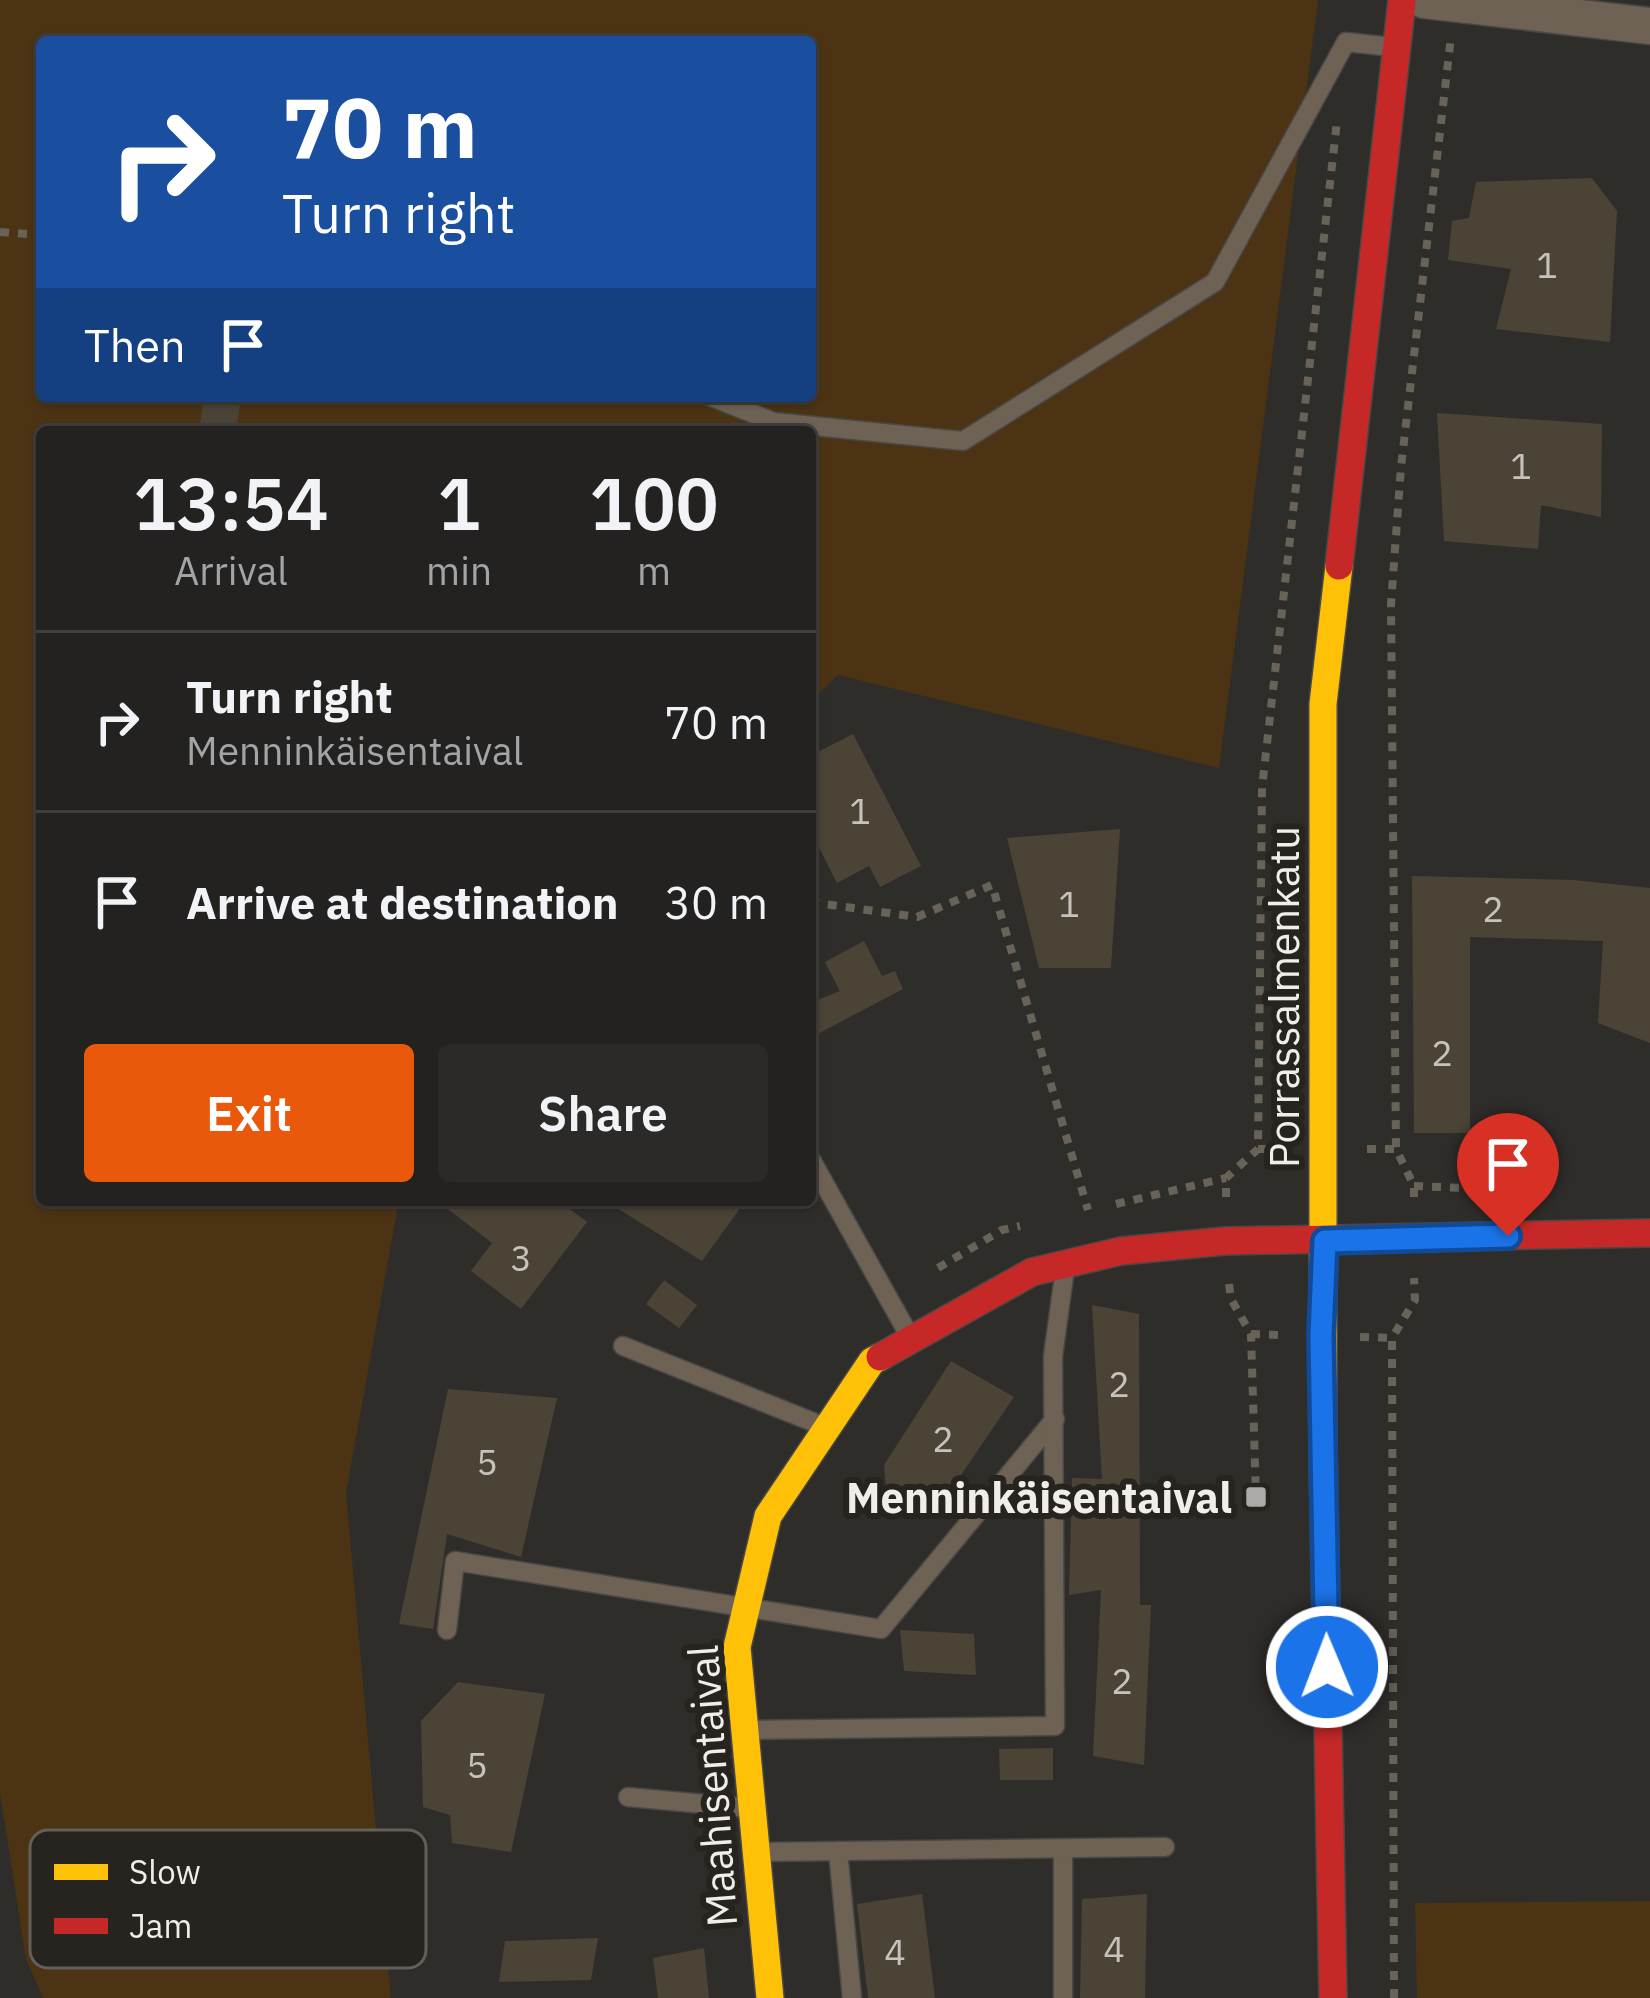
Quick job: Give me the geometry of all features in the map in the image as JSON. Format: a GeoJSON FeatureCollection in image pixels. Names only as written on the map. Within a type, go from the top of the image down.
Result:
{"type":"FeatureCollection","features":[{"type":"Feature","properties":{"kind":"street","name":"Porrassalmenkatu"},"geometry":{"type":"LineString","coordinates":[[1333,1998],[1321,1336],[1325,1241],[1323,704],[1402,0]]}},
{"type":"Feature","properties":{"kind":"street"},"geometry":{"type":"LineString","coordinates":[[1440,2],[1650,26]]}},
{"type":"Feature","properties":{"kind":"street"},"geometry":{"type":"LineString","coordinates":[[1325,1241],[1650,1233]]}},
{"type":"Feature","properties":{"kind":"street","name":"Maahisentaival"},"geometry":{"type":"LineString","coordinates":[[770,1998],[737,1647],[768,1516],[872,1361],[1033,1272],[1190,1242],[1325,1241]]}},
{"type":"Feature","properties":{"kind":"lane"},"geometry":{"type":"LineString","coordinates":[[816,426],[963,442],[1215,282],[1346,42],[1397,47]]}},
{"type":"Feature","properties":{"kind":"lane"},"geometry":{"type":"LineString","coordinates":[[725,402],[774,422],[812,426]]}},
{"type":"Feature","properties":{"kind":"lane"},"geometry":{"type":"LineString","coordinates":[[816,1169],[911,1339]]}},
{"type":"Feature","properties":{"kind":"lane"},"geometry":{"type":"LineString","coordinates":[[745,1730],[1054,1726],[1053,1356],[1066,1264]]}},
{"type":"Feature","properties":{"kind":"lane"},"geometry":{"type":"LineString","coordinates":[[623,1346],[828,1427]]}},
{"type":"Feature","properties":{"kind":"lane"},"geometry":{"type":"LineString","coordinates":[[447,1630],[455,1562],[881,1629],[1055,1419]]}},
{"type":"Feature","properties":{"kind":"lane"},"geometry":{"type":"LineString","coordinates":[[628,1797],[752,1809]]}},
{"type":"Feature","properties":{"kind":"lane"},"geometry":{"type":"LineString","coordinates":[[756,1852],[1165,1847]]}},
{"type":"Feature","properties":{"kind":"lane"},"geometry":{"type":"LineString","coordinates":[[1063,1849],[1063,1998]]}},
{"type":"Feature","properties":{"kind":"lane"},"geometry":{"type":"LineString","coordinates":[[838,1851],[852,1998]]}},
{"type":"Feature","properties":{"kind":"path"},"geometry":{"type":"LineString","coordinates":[[1394,1998],[1392,1338],[1414,1300],[1414,1186],[1396,1149],[1391,604],[1440,2]]}},
{"type":"Feature","properties":{"kind":"path"},"geometry":{"type":"LineString","coordinates":[[0,232],[36,235]]}},
{"type":"Feature","properties":{"kind":"path"},"geometry":{"type":"LineString","coordinates":[[816,903],[917,917],[992,884],[1088,1210]]}},
{"type":"Feature","properties":{"kind":"path"},"geometry":{"type":"LineString","coordinates":[[1066,1215],[1226,1178]]}},
{"type":"Feature","properties":{"kind":"path"},"geometry":{"type":"LineString","coordinates":[[891,1302],[1001,1230],[1023,1225]]}},
{"type":"Feature","properties":{"kind":"path"},"geometry":{"type":"LineString","coordinates":[[1251,1334],[1256,1498]]}},
{"type":"Feature","properties":{"kind":"shaded area"},"geometry":{"type":"Polygon","coordinates":[[[0,0],[1318,0],[1219,768],[838,675],[816,696],[816,426],[36,426],[36,1206],[398,1206],[346,1493],[376,1830],[30,1830],[30,1968],[388,1968],[391,1998],[43,1998],[26,1959],[0,1793],[0,0]]]}},
{"type":"Feature","properties":{"kind":"shaded area"},"geometry":{"type":"Polygon","coordinates":[[[1650,1901],[1650,1998],[1417,1998],[1415,1903],[1650,1901]]]}},
{"type":"Feature","properties":{"kind":"building"},"geometry":{"type":"Polygon","coordinates":[[[1592,178],[1617,211],[1610,342],[1496,329],[1511,269],[1448,260],[1452,221],[1469,218],[1476,182],[1592,178]]]}},
{"type":"Feature","properties":{"kind":"building"},"geometry":{"type":"Polygon","coordinates":[[[203,402],[240,402],[237,426],[200,426],[203,402]]]}},
{"type":"Feature","properties":{"kind":"building"},"geometry":{"type":"Polygon","coordinates":[[[1437,413],[1602,424],[1601,517],[1541,505],[1538,549],[1444,541],[1437,413]]]}},
{"type":"Feature","properties":{"kind":"building"},"geometry":{"type":"Polygon","coordinates":[[[853,734],[921,866],[880,887],[869,866],[837,883],[816,842],[816,753],[853,734]]]}},
{"type":"Feature","properties":{"kind":"building"},"geometry":{"type":"Polygon","coordinates":[[[1120,829],[1111,968],[1039,968],[1007,838],[1120,829]]]}},
{"type":"Feature","properties":{"kind":"building"},"geometry":{"type":"Polygon","coordinates":[[[1412,876],[1573,880],[1650,888],[1650,1043],[1598,1023],[1603,941],[1470,937],[1470,1133],[1414,1133],[1412,876]]]}},
{"type":"Feature","properties":{"kind":"building"},"geometry":{"type":"Polygon","coordinates":[[[864,941],[882,976],[895,971],[903,989],[816,1035],[816,1001],[840,991],[825,962],[864,941]]]}},
{"type":"Feature","properties":{"kind":"building"},"geometry":{"type":"Polygon","coordinates":[[[444,1206],[566,1206],[587,1222],[521,1309],[471,1271],[492,1243],[444,1206]]]}},
{"type":"Feature","properties":{"kind":"building"},"geometry":{"type":"Polygon","coordinates":[[[614,1206],[742,1206],[702,1261],[614,1206]]]}},
{"type":"Feature","properties":{"kind":"building"},"geometry":{"type":"Polygon","coordinates":[[[664,1280],[697,1305],[679,1328],[646,1304],[664,1280]]]}},
{"type":"Feature","properties":{"kind":"building"},"geometry":{"type":"Polygon","coordinates":[[[1092,1305],[1139,1314],[1140,1605],[1151,1605],[1144,1765],[1093,1756],[1101,1590],[1069,1595],[1072,1478],[1102,1479],[1092,1305]]]}},
{"type":"Feature","properties":{"kind":"building"},"geometry":{"type":"Polygon","coordinates":[[[951,1361],[1014,1397],[931,1519],[886,1487],[884,1465],[951,1361]]]}},
{"type":"Feature","properties":{"kind":"building"},"geometry":{"type":"Polygon","coordinates":[[[448,1389],[557,1398],[521,1557],[447,1534],[433,1629],[399,1624],[448,1389]]]}},
{"type":"Feature","properties":{"kind":"building"},"geometry":{"type":"Polygon","coordinates":[[[900,1630],[974,1634],[976,1675],[904,1671],[900,1630]]]}},
{"type":"Feature","properties":{"kind":"building"},"geometry":{"type":"Polygon","coordinates":[[[458,1682],[545,1694],[511,1852],[452,1843],[450,1815],[423,1807],[421,1721],[458,1682]]]}},
{"type":"Feature","properties":{"kind":"building"},"geometry":{"type":"Polygon","coordinates":[[[1053,1748],[1053,1780],[1000,1780],[999,1749],[1053,1748]]]}},
{"type":"Feature","properties":{"kind":"building"},"geometry":{"type":"Polygon","coordinates":[[[922,1894],[935,1998],[868,1998],[857,1904],[922,1894]]]}},
{"type":"Feature","properties":{"kind":"building"},"geometry":{"type":"Polygon","coordinates":[[[1147,1894],[1145,1998],[1080,1998],[1082,1899],[1147,1894]]]}},
{"type":"Feature","properties":{"kind":"building"},"geometry":{"type":"Polygon","coordinates":[[[598,1938],[591,1980],[499,1982],[505,1941],[598,1938]]]}},
{"type":"Feature","properties":{"kind":"building"},"geometry":{"type":"Polygon","coordinates":[[[704,1948],[709,1998],[658,1998],[653,1958],[704,1948]]]}},
{"type":"Feature","properties":{"kind":"traffic: slow"},"geometry":{"type":"LineString","coordinates":[[1323,1455],[1323,704],[1339,566]]}},
{"type":"Feature","properties":{"kind":"traffic: slow"},"geometry":{"type":"LineString","coordinates":[[770,1998],[737,1647],[768,1516],[872,1361],[880,1357]]}},
{"type":"Feature","properties":{"kind":"traffic: jam"},"geometry":{"type":"LineString","coordinates":[[1339,566],[1402,0]]}},
{"type":"Feature","properties":{"kind":"traffic: jam"},"geometry":{"type":"LineString","coordinates":[[880,1357],[1032,1272],[1121,1251],[1225,1241],[1650,1233]]}},
{"type":"Feature","properties":{"kind":"traffic: jam"},"geometry":{"type":"LineString","coordinates":[[1323,1455],[1333,1998]]}},
{"type":"Feature","properties":{"kind":"place","name":"Menninkäisentaival"},"geometry":{"type":"Point","coordinates":[1256,1497]}},
{"type":"Feature","properties":{"kind":"route"},"geometry":{"type":"LineString","coordinates":[[1327,1667],[1321,1336],[1325,1241],[1508,1236]]}}]}
